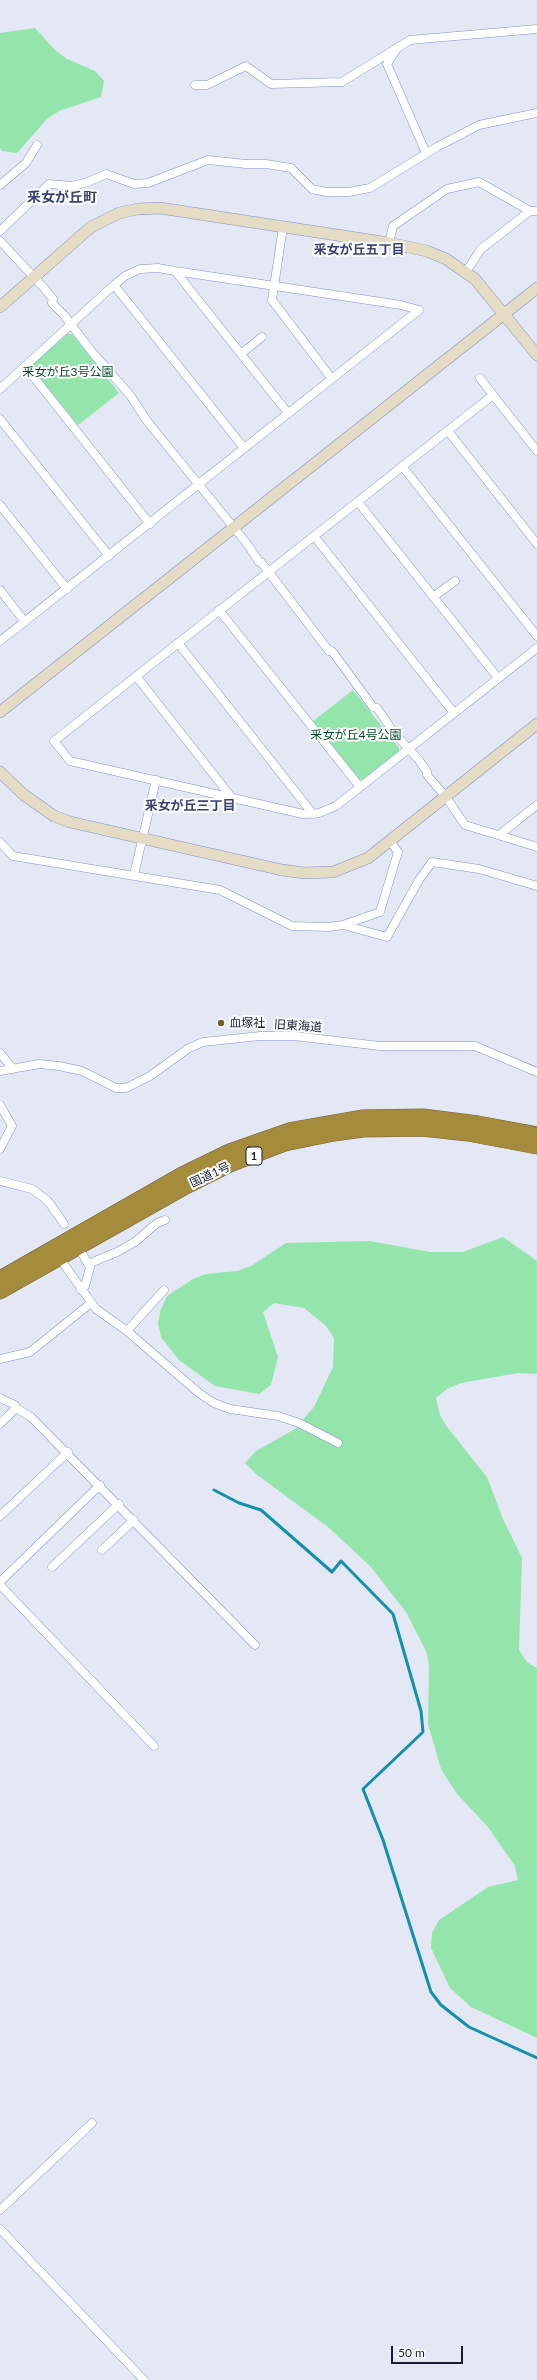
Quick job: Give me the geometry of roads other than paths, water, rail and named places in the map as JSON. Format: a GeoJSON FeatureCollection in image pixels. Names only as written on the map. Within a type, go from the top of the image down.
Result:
{"type":"FeatureCollection","features":[{"type":"Feature","properties":{"kind":"highway","name":"国道1号"},"geometry":{"type":"LineString","coordinates":[[0,1292],[182,1174],[229,1151],[289,1130],[363,1117],[423,1116],[478,1123],[537,1134]]}},
{"type":"Feature","properties":{"kind":"highway","name":"国道1号"},"geometry":{"type":"LineString","coordinates":[[0,1278],[57,1254],[209,1175],[258,1154],[307,1139],[363,1130],[422,1129],[468,1134],[537,1147]]}},
{"type":"Feature","properties":{"kind":"street"},"geometry":{"type":"LineString","coordinates":[[195,85],[207,85],[246,66],[271,84],[342,82],[410,40],[537,29]]}},
{"type":"Feature","properties":{"kind":"street"},"geometry":{"type":"LineString","coordinates":[[398,47],[387,64],[426,153]]}},
{"type":"Feature","properties":{"kind":"street"},"geometry":{"type":"LineString","coordinates":[[0,232],[49,184],[72,186],[88,182],[106,174],[134,184],[148,183],[208,160],[291,168],[312,189],[326,192],[350,192],[370,188],[400,171],[426,153],[479,125],[537,113]]}},
{"type":"Feature","properties":{"kind":"street"},"geometry":{"type":"LineString","coordinates":[[0,185],[26,163],[37,146]]}},
{"type":"Feature","properties":{"kind":"street"},"geometry":{"type":"LineString","coordinates":[[389,243],[393,226],[448,190],[479,182],[533,211],[481,250],[466,272]]}},
{"type":"Feature","properties":{"kind":"street"},"geometry":{"type":"LineString","coordinates":[[0,307],[32,277],[91,227],[111,216],[128,211],[160,208],[389,243],[427,251],[446,259],[466,272],[484,288],[537,355]]}},
{"type":"Feature","properties":{"kind":"street"},"geometry":{"type":"LineString","coordinates":[[283,227],[272,300],[332,379]]}},
{"type":"Feature","properties":{"kind":"street"},"geometry":{"type":"LineString","coordinates":[[0,241],[53,299],[52,303],[72,324],[253,551],[252,553],[259,562],[261,562],[269,572],[446,797],[465,825],[537,847]]}},
{"type":"Feature","properties":{"kind":"street"},"geometry":{"type":"LineString","coordinates":[[0,389],[114,284],[125,276],[140,269],[158,268],[419,310],[0,642]]}},
{"type":"Feature","properties":{"kind":"street"},"geometry":{"type":"LineString","coordinates":[[175,271],[288,413]]}},
{"type":"Feature","properties":{"kind":"street"},"geometry":{"type":"LineString","coordinates":[[114,284],[244,448]]}},
{"type":"Feature","properties":{"kind":"street"},"geometry":{"type":"LineString","coordinates":[[0,712],[537,288]]}},
{"type":"Feature","properties":{"kind":"street"},"geometry":{"type":"LineString","coordinates":[[241,354],[262,337]]}},
{"type":"Feature","properties":{"kind":"street"},"geometry":{"type":"LineString","coordinates":[[25,366],[150,524]]}},
{"type":"Feature","properties":{"kind":"street"},"geometry":{"type":"LineString","coordinates":[[480,378],[537,451]]}},
{"type":"Feature","properties":{"kind":"street"},"geometry":{"type":"LineString","coordinates":[[493,395],[54,741],[70,761],[303,814],[313,814],[336,806],[537,648]]}},
{"type":"Feature","properties":{"kind":"street"},"geometry":{"type":"LineString","coordinates":[[0,419],[108,556]]}},
{"type":"Feature","properties":{"kind":"street"},"geometry":{"type":"LineString","coordinates":[[448,431],[537,544]]}},
{"type":"Feature","properties":{"kind":"street"},"geometry":{"type":"LineString","coordinates":[[402,466],[537,636]]}},
{"type":"Feature","properties":{"kind":"street"},"geometry":{"type":"LineString","coordinates":[[358,502],[498,678]]}},
{"type":"Feature","properties":{"kind":"street"},"geometry":{"type":"LineString","coordinates":[[0,505],[67,589]]}},
{"type":"Feature","properties":{"kind":"street"},"geometry":{"type":"LineString","coordinates":[[314,536],[454,713]]}},
{"type":"Feature","properties":{"kind":"street"},"geometry":{"type":"LineString","coordinates":[[433,597],[454,581]]}},
{"type":"Feature","properties":{"kind":"street"},"geometry":{"type":"LineString","coordinates":[[0,590],[25,622]]}},
{"type":"Feature","properties":{"kind":"street"},"geometry":{"type":"LineString","coordinates":[[219,610],[360,787]]}},
{"type":"Feature","properties":{"kind":"street"},"geometry":{"type":"LineString","coordinates":[[178,643],[313,814]]}},
{"type":"Feature","properties":{"kind":"street"},"geometry":{"type":"LineString","coordinates":[[136,676],[232,798]]}},
{"type":"Feature","properties":{"kind":"street"},"geometry":{"type":"LineString","coordinates":[[0,772],[24,795],[54,816],[89,828],[282,870],[312,873],[345,869],[368,858],[537,724]]}},
{"type":"Feature","properties":{"kind":"street"},"geometry":{"type":"LineString","coordinates":[[134,875],[156,780]]}},
{"type":"Feature","properties":{"kind":"street"},"geometry":{"type":"LineString","coordinates":[[499,835],[537,805]]}},
{"type":"Feature","properties":{"kind":"street"},"geometry":{"type":"LineString","coordinates":[[0,842],[3,852],[13,856],[220,890],[292,926],[329,927],[343,925],[380,912],[398,852],[390,841]]}},
{"type":"Feature","properties":{"kind":"street"},"geometry":{"type":"LineString","coordinates":[[343,925],[387,937],[419,880],[432,862],[479,869],[537,886]]}},
{"type":"Feature","properties":{"kind":"street","name":"旧東海道"},"geometry":{"type":"LineString","coordinates":[[0,1071],[39,1064],[59,1066],[82,1071],[116,1088],[126,1088],[150,1076],[189,1048],[203,1042],[260,1036],[294,1036],[380,1046],[475,1046],[537,1072]]}},
{"type":"Feature","properties":{"kind":"street"},"geometry":{"type":"LineString","coordinates":[[0,1054],[13,1069]]}},
{"type":"Feature","properties":{"kind":"street"},"geometry":{"type":"LineString","coordinates":[[0,1105],[12,1126],[0,1149]]}},
{"type":"Feature","properties":{"kind":"street"},"geometry":{"type":"LineString","coordinates":[[0,1181],[32,1189],[48,1201],[64,1224]]}},
{"type":"Feature","properties":{"kind":"street"},"geometry":{"type":"LineString","coordinates":[[88,1264],[117,1252],[134,1242],[157,1223],[165,1220]]}},
{"type":"Feature","properties":{"kind":"street"},"geometry":{"type":"LineString","coordinates":[[57,1254],[90,1303],[170,1369],[214,1402],[230,1409],[278,1416],[299,1423],[338,1443]]}},
{"type":"Feature","properties":{"kind":"street"},"geometry":{"type":"LineString","coordinates":[[81,1290],[85,1286],[90,1267],[83,1255]]}},
{"type":"Feature","properties":{"kind":"street"},"geometry":{"type":"LineString","coordinates":[[127,1332],[164,1290]]}},
{"type":"Feature","properties":{"kind":"street"},"geometry":{"type":"LineString","coordinates":[[0,1359],[30,1352],[90,1303]]}},
{"type":"Feature","properties":{"kind":"street"},"geometry":{"type":"LineString","coordinates":[[0,1398],[15,1405],[16,1408],[31,1417],[68,1452],[255,1645]]}},
{"type":"Feature","properties":{"kind":"street"},"geometry":{"type":"LineString","coordinates":[[0,1424],[16,1408]]}},
{"type":"Feature","properties":{"kind":"street"},"geometry":{"type":"LineString","coordinates":[[0,1516],[68,1452]]}},
{"type":"Feature","properties":{"kind":"street"},"geometry":{"type":"LineString","coordinates":[[100,1485],[0,1583],[154,1746]]}},
{"type":"Feature","properties":{"kind":"street"},"geometry":{"type":"LineString","coordinates":[[52,1567],[119,1504]]}},
{"type":"Feature","properties":{"kind":"street"},"geometry":{"type":"LineString","coordinates":[[102,1550],[134,1520]]}},
{"type":"Feature","properties":{"kind":"street"},"geometry":{"type":"LineString","coordinates":[[0,2210],[92,2123]]}},
{"type":"Feature","properties":{"kind":"street"},"geometry":{"type":"LineString","coordinates":[[0,2229],[144,2380]]}},
{"type":"Feature","properties":{"kind":"waterway"},"geometry":{"type":"LineString","coordinates":[[214,1490],[239,1503],[261,1510],[332,1572],[341,1561],[393,1614],[421,1711],[423,1732],[363,1789],[383,1840],[431,1992],[441,2005],[469,2027],[537,2058]]}},
{"type":"Feature","properties":{"kind":"place","name":"血塚社"},"geometry":{"type":"Point","coordinates":[221,1023]}},
{"type":"Feature","properties":{"kind":"district","name":"釆女が丘町"},"geometry":{"type":"Point","coordinates":[62,197]}},
{"type":"Feature","properties":{"kind":"district","name":"釆女が丘五丁目"},"geometry":{"type":"Point","coordinates":[359,250]}},
{"type":"Feature","properties":{"kind":"district","name":"釆女が丘三丁目"},"geometry":{"type":"Point","coordinates":[190,806]}},
{"type":"Feature","properties":{"kind":"park label","name":"釆女が丘3号公園"},"geometry":{"type":"Point","coordinates":[68,372]}},
{"type":"Feature","properties":{"kind":"park label","name":"釆女が丘4号公園"},"geometry":{"type":"Point","coordinates":[356,735]}}]}
